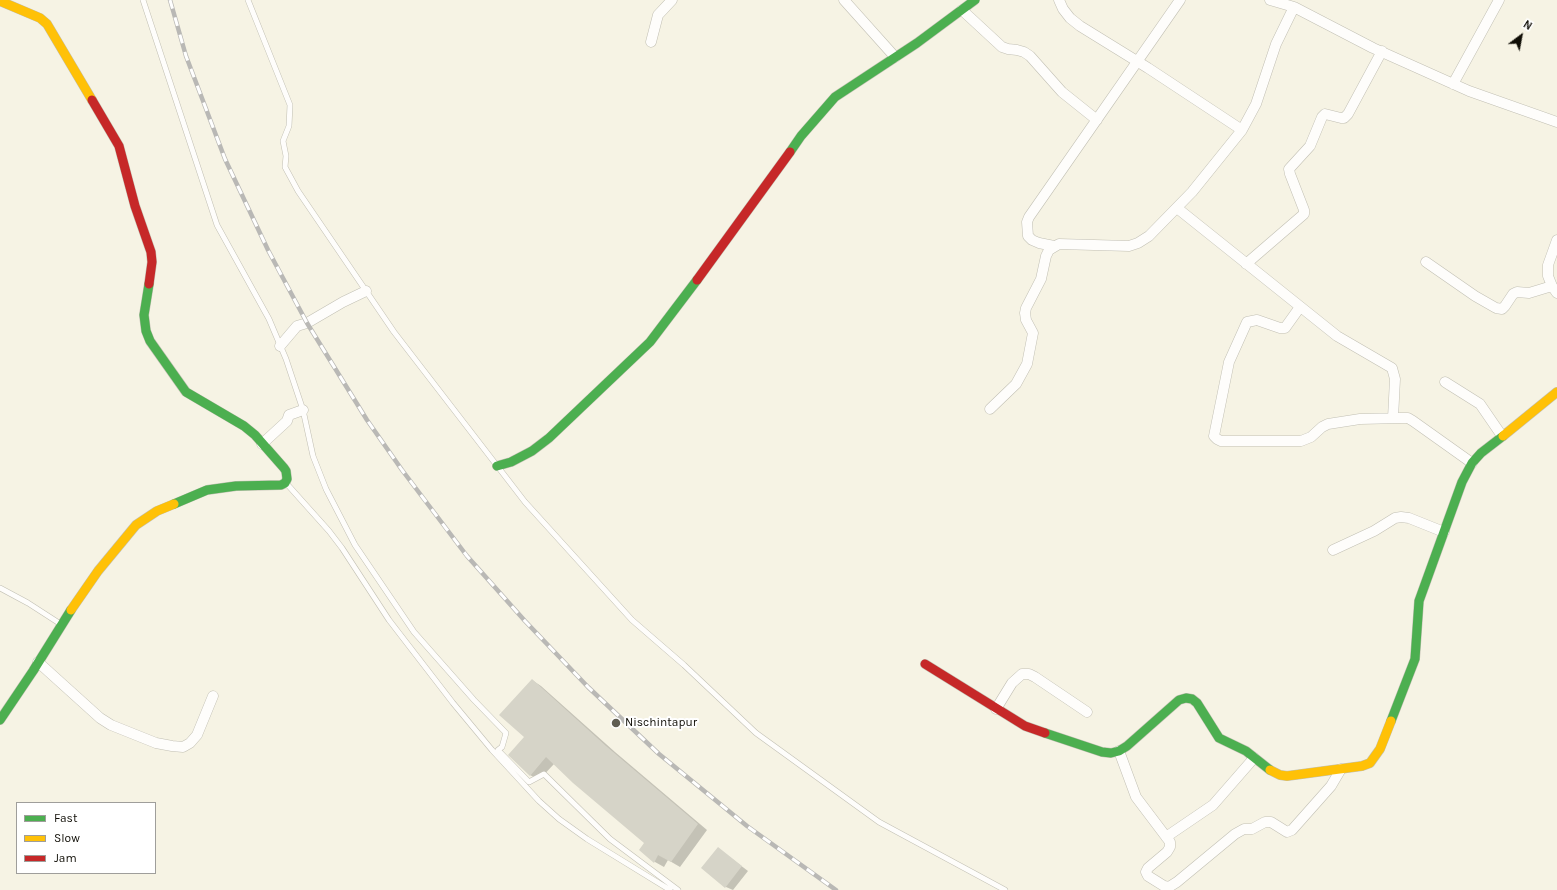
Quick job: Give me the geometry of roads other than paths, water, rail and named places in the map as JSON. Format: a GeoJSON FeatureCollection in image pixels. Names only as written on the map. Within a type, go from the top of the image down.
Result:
{"type":"FeatureCollection","features":[{"type":"Feature","properties":{"kind":"street"},"geometry":{"type":"LineString","coordinates":[[651,42],[658,15],[672,0]]}},
{"type":"Feature","properties":{"kind":"street"},"geometry":{"type":"LineString","coordinates":[[844,0],[895,57]]}},
{"type":"Feature","properties":{"kind":"street"},"geometry":{"type":"LineString","coordinates":[[497,466],[511,462],[532,451],[549,438],[650,342],[718,252],[801,136],[835,97],[917,43],[975,0]]}},
{"type":"Feature","properties":{"kind":"street"},"geometry":{"type":"LineString","coordinates":[[1059,0],[1063,9],[1070,18],[1242,130]]}},
{"type":"Feature","properties":{"kind":"street"},"geometry":{"type":"LineString","coordinates":[[1054,246],[1039,243],[1032,240],[1028,236],[1027,222],[1029,217],[1180,0]]}},
{"type":"Feature","properties":{"kind":"street"},"geometry":{"type":"LineString","coordinates":[[1270,0],[1294,7],[1382,51],[1469,91],[1557,122]]}},
{"type":"Feature","properties":{"kind":"street"},"geometry":{"type":"LineString","coordinates":[[1453,84],[1499,0]]}},
{"type":"Feature","properties":{"kind":"street"},"geometry":{"type":"LineString","coordinates":[[0,2],[40,18],[47,24],[119,146],[134,206],[151,252],[152,262],[144,315],[146,331],[150,341],[186,392],[244,426],[286,471],[287,479],[285,483],[281,485],[236,486],[206,490],[158,511],[136,525],[120,542],[98,571],[61,624],[0,720]]}},
{"type":"Feature","properties":{"kind":"street"},"geometry":{"type":"LineString","coordinates":[[990,409],[1016,384],[1027,364],[1033,332],[1026,320],[1026,308],[1041,279],[1046,256],[1049,250],[1059,244],[1129,246],[1138,243],[1149,236],[1201,182],[1242,130],[1256,104],[1276,44],[1294,7]]}},
{"type":"Feature","properties":{"kind":"street"},"geometry":{"type":"LineString","coordinates":[[962,10],[1002,47],[1024,52],[1030,56],[1062,92],[1097,120]]}},
{"type":"Feature","properties":{"kind":"street"},"geometry":{"type":"LineString","coordinates":[[1246,264],[1304,214],[1304,210],[1289,169],[1310,146],[1322,117],[1325,114],[1344,118],[1348,114],[1382,51]]}},
{"type":"Feature","properties":{"kind":"street"},"geometry":{"type":"LineString","coordinates":[[1177,208],[1337,336],[1392,368],[1395,379],[1393,418]]}},
{"type":"Feature","properties":{"kind":"street"},"geometry":{"type":"LineString","coordinates":[[1426,262],[1474,296],[1496,308],[1502,309],[1513,294],[1517,292],[1530,293],[1554,289],[1548,276],[1548,265],[1557,240]]}},
{"type":"Feature","properties":{"kind":"street"},"geometry":{"type":"LineString","coordinates":[[280,346],[297,326],[307,323],[343,302],[366,291]]}},
{"type":"Feature","properties":{"kind":"street"},"geometry":{"type":"LineString","coordinates":[[1300,307],[1285,328],[1280,328],[1257,320],[1251,320],[1245,326],[1229,362],[1214,436],[1217,439],[1221,441],[1301,441],[1311,437],[1322,427],[1328,424],[1360,419],[1408,418],[1472,462]]}},
{"type":"Feature","properties":{"kind":"street"},"geometry":{"type":"LineString","coordinates":[[1445,382],[1480,404],[1502,436]]}},
{"type":"Feature","properties":{"kind":"street"},"geometry":{"type":"LineString","coordinates":[[925,664],[1025,726],[1102,752],[1112,753],[1128,746],[1179,700],[1186,698],[1192,699],[1197,703],[1219,738],[1246,751],[1274,773],[1287,776],[1362,766],[1370,763],[1380,749],[1415,659],[1419,601],[1462,482],[1472,462],[1480,453],[1557,392]]}},
{"type":"Feature","properties":{"kind":"street"},"geometry":{"type":"LineString","coordinates":[[262,444],[287,421],[290,415],[303,410]]}},
{"type":"Feature","properties":{"kind":"street"},"geometry":{"type":"LineString","coordinates":[[1333,550],[1374,531],[1395,518],[1401,517],[1409,518],[1444,532]]}},
{"type":"Feature","properties":{"kind":"street"},"geometry":{"type":"LineString","coordinates":[[38,662],[100,718],[110,725],[156,743],[183,747],[190,743],[196,734],[213,696]]}},
{"type":"Feature","properties":{"kind":"street"},"geometry":{"type":"LineString","coordinates":[[996,709],[1012,683],[1022,674],[1029,674],[1087,712]]}},
{"type":"Feature","properties":{"kind":"street"},"geometry":{"type":"LineString","coordinates":[[1119,751],[1136,797],[1170,842],[1167,852],[1148,868],[1146,872],[1148,876],[1164,886],[1169,887],[1235,834],[1244,829],[1252,828],[1265,822],[1271,822],[1287,832],[1292,830],[1331,786],[1341,768]]}},
{"type":"Feature","properties":{"kind":"street"},"geometry":{"type":"LineString","coordinates":[[1166,837],[1213,805],[1254,758]]}},
{"type":"Feature","properties":{"kind":"lane"},"geometry":{"type":"LineString","coordinates":[[143,0],[217,225],[269,319],[286,359],[303,410],[313,456],[326,489],[355,545],[414,632],[474,700],[506,733],[502,748],[498,750],[529,782],[544,774],[610,839],[678,890]]}},
{"type":"Feature","properties":{"kind":"lane"},"geometry":{"type":"LineString","coordinates":[[248,0],[290,105],[289,126],[283,141],[286,156],[285,167],[298,191],[394,332],[525,502],[632,620],[684,665],[756,733],[879,822],[1005,890]]}},
{"type":"Feature","properties":{"kind":"lane"},"geometry":{"type":"LineString","coordinates":[[285,483],[329,531],[342,548],[389,620],[453,703],[492,750],[539,801],[558,819],[587,839],[670,890]]}},
{"type":"Feature","properties":{"kind":"lane"},"geometry":{"type":"LineString","coordinates":[[0,588],[28,603],[61,624]]}},
{"type":"Feature","properties":{"kind":"railway"},"geometry":{"type":"LineString","coordinates":[[170,0],[186,56],[225,159],[268,250],[307,323],[367,420],[402,470],[467,556],[525,621],[588,687],[659,754],[747,826],[836,890]]}},
{"type":"Feature","properties":{"kind":"place","name":"Nischintapur"},"geometry":{"type":"Point","coordinates":[616,723]}}]}
